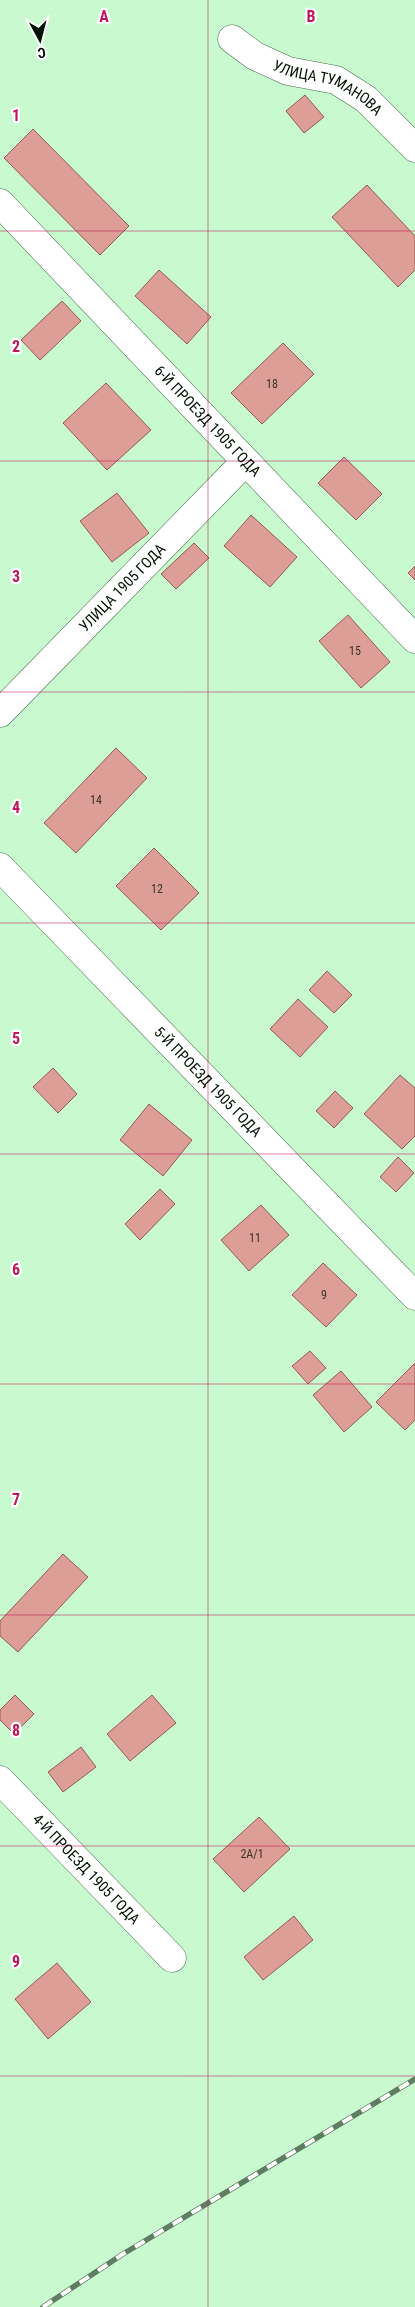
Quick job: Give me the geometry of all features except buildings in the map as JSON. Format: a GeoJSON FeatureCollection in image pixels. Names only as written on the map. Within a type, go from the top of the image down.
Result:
{"type":"FeatureCollection","features":[{"type":"Feature","properties":{"kind":"street","name":"УЛИЦА ТУМАНОВА"},"geometry":{"type":"LineString","coordinates":[[232,39],[255,56],[288,71],[336,80],[366,99],[415,148]]}},
{"type":"Feature","properties":{"kind":"street","name":"6-Й ПРОЕЗД 1905 ГОДА"},"geometry":{"type":"LineString","coordinates":[[0,202],[415,639]]}},
{"type":"Feature","properties":{"kind":"street","name":"УЛИЦА 1905 ГОДА"},"geometry":{"type":"LineString","coordinates":[[0,713],[245,462]]}},
{"type":"Feature","properties":{"kind":"street","name":"5-Й ПРОЕЗД 1905 ГОДА"},"geometry":{"type":"LineString","coordinates":[[0,867],[415,1296]]}},
{"type":"Feature","properties":{"kind":"street","name":"4-Й ПРОЕЗД 1905 ГОДА"},"geometry":{"type":"LineString","coordinates":[[0,1780],[172,1958]]}},
{"type":"Feature","properties":{"kind":"railway"},"geometry":{"type":"LineString","coordinates":[[43,2307],[123,2254],[415,2079]]}}]}
